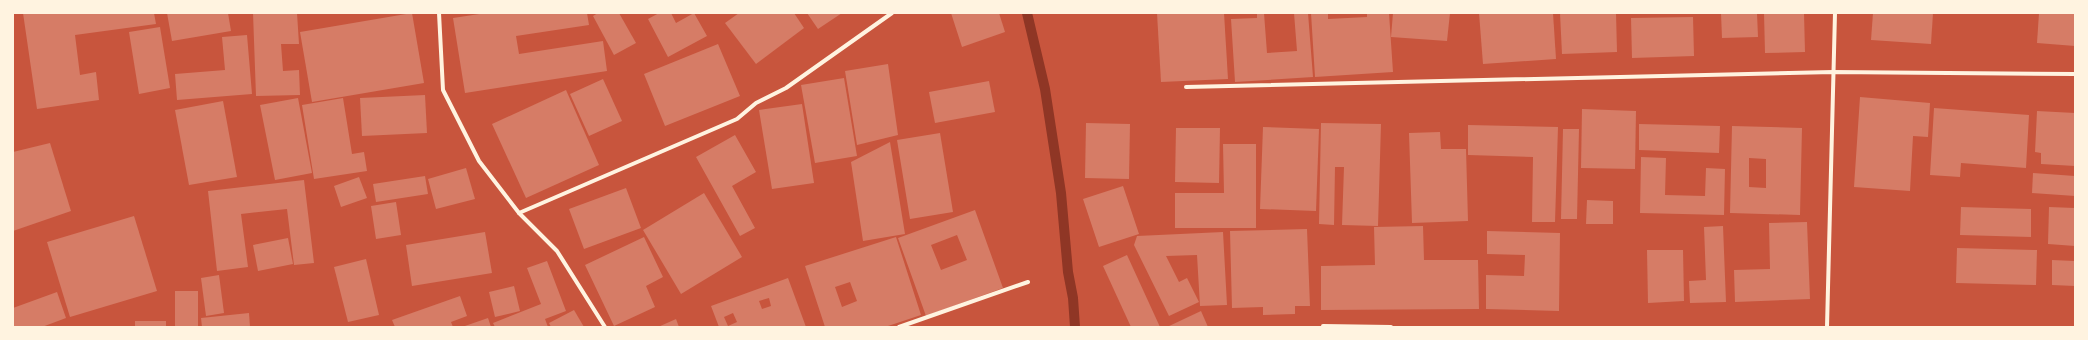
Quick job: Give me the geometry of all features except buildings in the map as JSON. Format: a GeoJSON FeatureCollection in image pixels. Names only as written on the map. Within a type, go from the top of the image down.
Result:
{"type":"FeatureCollection","features":[{"type":"Feature","properties":{"kind":"street"},"geometry":{"type":"LineString","coordinates":[[439,13],[443,90],[479,161],[519,213],[557,251],[605,327]]}},
{"type":"Feature","properties":{"kind":"street"},"geometry":{"type":"LineString","coordinates":[[519,213],[737,119],[756,103],[786,88],[892,13]]}},
{"type":"Feature","properties":{"kind":"street"},"geometry":{"type":"LineString","coordinates":[[1827,327],[1835,13]]}},
{"type":"Feature","properties":{"kind":"street"},"geometry":{"type":"LineString","coordinates":[[1186,87],[1833,72],[2075,74]]}},
{"type":"Feature","properties":{"kind":"street"},"geometry":{"type":"LineString","coordinates":[[899,327],[1028,282]]}},
{"type":"Feature","properties":{"kind":"street"},"geometry":{"type":"LineString","coordinates":[[1323,326],[1391,327]]}},
{"type":"Feature","properties":{"kind":"waterway"},"geometry":{"type":"LineString","coordinates":[[1027,13],[1045,89],[1061,193],[1068,272],[1073,298],[1075,327]]}}]}
